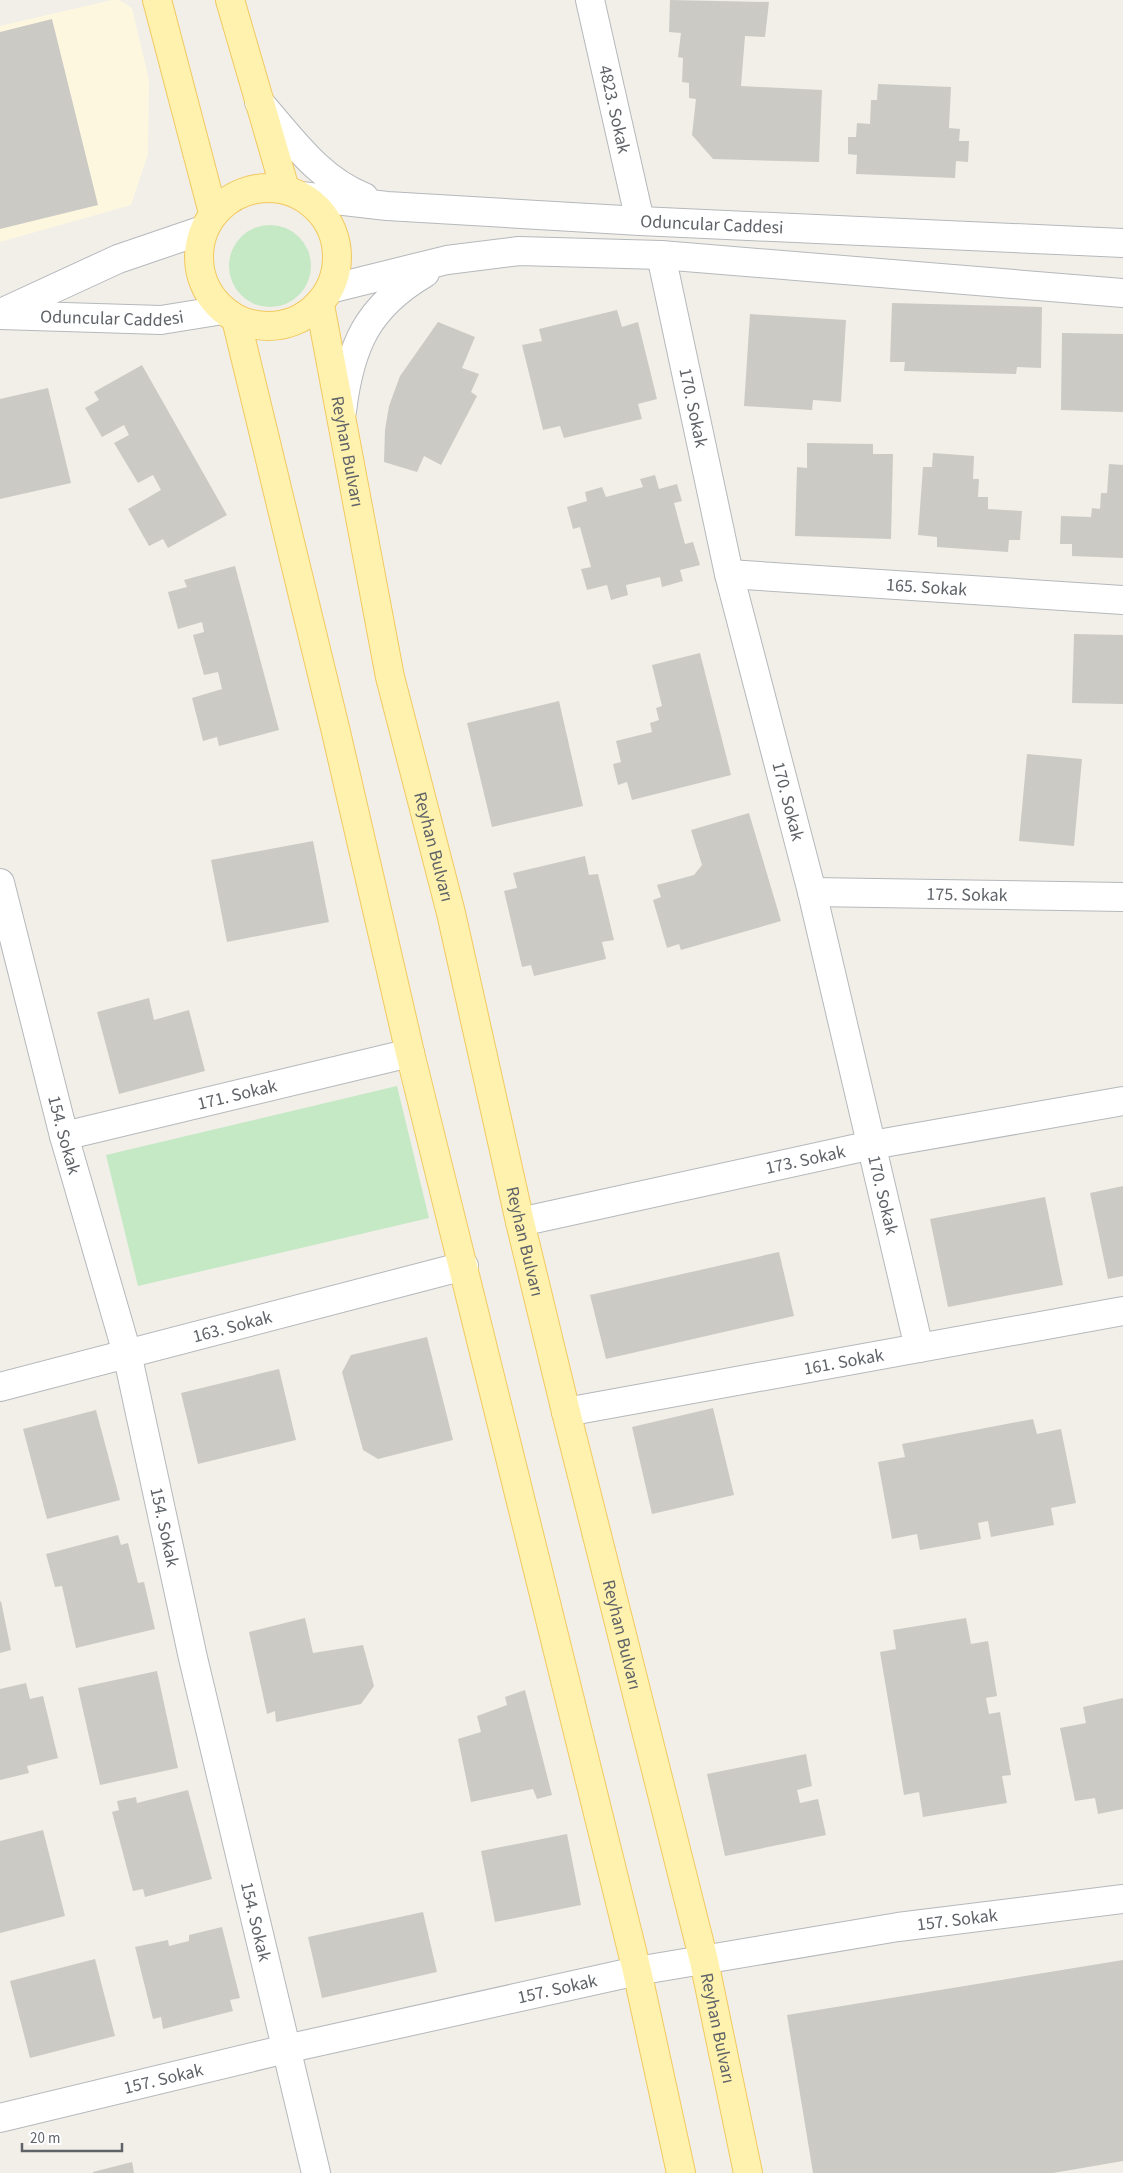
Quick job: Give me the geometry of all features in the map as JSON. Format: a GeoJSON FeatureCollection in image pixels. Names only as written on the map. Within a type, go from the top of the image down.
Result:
{"type":"FeatureCollection","features":[{"type":"Feature","properties":{"kind":"main road"},"geometry":{"type":"LineString","coordinates":[[158,0],[208,222]]}},
{"type":"Feature","properties":{"kind":"main road"},"geometry":{"type":"LineString","coordinates":[[230,0],[259,102],[293,192]]}},
{"type":"Feature","properties":{"kind":"main road"},"geometry":{"type":"LineString","coordinates":[[265,187],[293,192],[318,209],[331,226],[337,247],[337,268],[325,297],[302,318],[280,326],[257,326],[229,315],[207,291],[199,272],[198,251],[208,222],[228,200],[245,191],[265,187]]}},
{"type":"Feature","properties":{"kind":"main road","name":"Reyhan Bulvarı"},"geometry":{"type":"LineString","coordinates":[[325,297],[340,422],[390,677],[451,913],[520,1222],[566,1412],[704,1961],[748,2173]]}},
{"type":"Feature","properties":{"kind":"main road"},"geometry":{"type":"LineString","coordinates":[[229,315],[336,732],[410,1053],[637,1971],[681,2173]]}},
{"type":"Feature","properties":{"kind":"street","name":"4823. Sokak"},"geometry":{"type":"LineString","coordinates":[[590,0],[640,220]]}},
{"type":"Feature","properties":{"kind":"street"},"geometry":{"type":"LineString","coordinates":[[259,102],[315,167],[344,189],[387,206]]}},
{"type":"Feature","properties":{"kind":"street","name":"Oduncular Caddesi"},"geometry":{"type":"LineString","coordinates":[[293,192],[387,206],[1123,243]]}},
{"type":"Feature","properties":{"kind":"street","name":"Oduncular Caddesi"},"geometry":{"type":"LineString","coordinates":[[0,315],[118,259],[208,222]]}},
{"type":"Feature","properties":{"kind":"street","name":"Oduncular Caddesi"},"geometry":{"type":"LineString","coordinates":[[325,297],[447,260],[519,251],[661,255],[1123,293]]}},
{"type":"Feature","properties":{"kind":"street","name":"170. Sokak"},"geometry":{"type":"LineString","coordinates":[[661,255],[729,574],[812,892],[919,1348]]}},
{"type":"Feature","properties":{"kind":"street"},"geometry":{"type":"LineString","coordinates":[[340,422],[346,376],[361,336],[378,309],[400,287],[447,260]]}},
{"type":"Feature","properties":{"kind":"street","name":"Oduncular Caddesi"},"geometry":{"type":"LineString","coordinates":[[0,315],[161,320],[229,315]]}},
{"type":"Feature","properties":{"kind":"street","name":"165. Sokak"},"geometry":{"type":"LineString","coordinates":[[729,574],[1123,600]]}},
{"type":"Feature","properties":{"kind":"street","name":"154. Sokak"},"geometry":{"type":"LineString","coordinates":[[0,883],[4,918],[64,1136],[127,1353],[193,1658],[316,2173]]}},
{"type":"Feature","properties":{"kind":"street","name":"175. Sokak"},"geometry":{"type":"LineString","coordinates":[[812,892],[1123,897]]}},
{"type":"Feature","properties":{"kind":"street","name":"171. Sokak"},"geometry":{"type":"LineString","coordinates":[[64,1136],[410,1053]]}},
{"type":"Feature","properties":{"kind":"street","name":"173. Sokak"},"geometry":{"type":"LineString","coordinates":[[520,1222],[872,1145],[1123,1101]]}},
{"type":"Feature","properties":{"kind":"street","name":"163. Sokak"},"geometry":{"type":"LineString","coordinates":[[0,1387],[464,1266]]}},
{"type":"Feature","properties":{"kind":"street","name":"161. Sokak"},"geometry":{"type":"LineString","coordinates":[[566,1412],[1123,1311]]}},
{"type":"Feature","properties":{"kind":"street","name":"157. Sokak"},"geometry":{"type":"LineString","coordinates":[[0,2118],[286,2048],[637,1971],[898,1927],[1123,1899]]}},
{"type":"Feature","properties":{"kind":"shaded area"},"geometry":{"type":"Polygon","coordinates":[[[119,0],[132,8],[149,80],[148,154],[131,205],[0,242],[0,26],[119,0]]]}},
{"type":"Feature","properties":{"kind":"green space"},"geometry":{"type":"Polygon","coordinates":[[[270,225],[286,228],[299,237],[308,250],[311,266],[308,282],[299,295],[286,304],[270,307],[254,304],[241,295],[232,282],[229,266],[232,250],[241,237],[254,228],[270,225]]]}},
{"type":"Feature","properties":{"kind":"green space"},"geometry":{"type":"Polygon","coordinates":[[[397,1086],[429,1218],[138,1286],[106,1155],[397,1086]]]}},
{"type":"Feature","properties":{"kind":"building"},"geometry":{"type":"Polygon","coordinates":[[[670,0],[769,2],[765,37],[745,36],[741,86],[822,90],[819,162],[713,159],[692,135],[696,99],[689,98],[689,83],[682,82],[683,58],[678,57],[681,33],[669,32],[670,0]]]}},
{"type":"Feature","properties":{"kind":"building"},"geometry":{"type":"Polygon","coordinates":[[[52,19],[98,205],[0,229],[0,32],[52,19]]]}},
{"type":"Feature","properties":{"kind":"building"},"geometry":{"type":"Polygon","coordinates":[[[878,84],[951,87],[949,128],[960,129],[959,141],[969,141],[968,162],[956,161],[955,178],[856,174],[857,155],[848,154],[848,137],[856,137],[857,123],[870,124],[871,100],[877,100],[878,84]]]}},
{"type":"Feature","properties":{"kind":"building"},"geometry":{"type":"Polygon","coordinates":[[[892,303],[1042,307],[1041,368],[1017,367],[1016,374],[904,371],[905,362],[890,362],[892,303]]]}},
{"type":"Feature","properties":{"kind":"building"},"geometry":{"type":"Polygon","coordinates":[[[617,310],[622,327],[638,322],[657,399],[638,404],[642,419],[564,438],[560,426],[543,430],[522,345],[542,341],[539,329],[617,310]]]}},
{"type":"Feature","properties":{"kind":"building"},"geometry":{"type":"Polygon","coordinates":[[[750,314],[846,320],[841,402],[813,400],[812,410],[744,406],[750,314]]]}},
{"type":"Feature","properties":{"kind":"building"},"geometry":{"type":"Polygon","coordinates":[[[438,322],[475,337],[462,368],[479,374],[471,392],[477,396],[441,465],[424,456],[417,472],[384,462],[385,430],[389,406],[400,376],[438,322]]]}},
{"type":"Feature","properties":{"kind":"building"},"geometry":{"type":"Polygon","coordinates":[[[1062,333],[1123,334],[1123,412],[1061,410],[1062,333]]]}},
{"type":"Feature","properties":{"kind":"building"},"geometry":{"type":"Polygon","coordinates":[[[142,365],[227,515],[168,548],[163,539],[149,546],[128,509],[161,490],[153,475],[138,483],[114,443],[129,435],[124,425],[102,437],[85,408],[99,400],[94,392],[142,365]]]}},
{"type":"Feature","properties":{"kind":"building"},"geometry":{"type":"Polygon","coordinates":[[[48,388],[71,483],[0,499],[0,399],[48,388]]]}},
{"type":"Feature","properties":{"kind":"building"},"geometry":{"type":"Polygon","coordinates":[[[807,443],[873,444],[873,454],[893,454],[891,539],[795,536],[797,467],[807,468],[807,443]]]}},
{"type":"Feature","properties":{"kind":"building"},"geometry":{"type":"Polygon","coordinates":[[[933,453],[974,456],[973,479],[979,479],[978,497],[988,497],[988,509],[1022,511],[1020,540],[1009,540],[1008,552],[937,547],[937,537],[918,535],[923,467],[932,467],[933,453]]]}},
{"type":"Feature","properties":{"kind":"building"},"geometry":{"type":"Polygon","coordinates":[[[1109,464],[1123,465],[1123,558],[1072,556],[1072,544],[1060,544],[1061,516],[1091,517],[1092,508],[1100,509],[1101,493],[1107,493],[1109,464]]]}},
{"type":"Feature","properties":{"kind":"building"},"geometry":{"type":"Polygon","coordinates":[[[655,475],[659,489],[677,484],[682,501],[674,503],[685,544],[693,542],[700,565],[680,570],[683,581],[662,587],[660,577],[626,585],[628,595],[611,600],[607,585],[587,590],[581,569],[591,567],[580,527],[573,529],[567,507],[587,501],[585,492],[602,487],[606,497],[643,487],[640,479],[655,475]]]}},
{"type":"Feature","properties":{"kind":"building"},"geometry":{"type":"Polygon","coordinates":[[[235,566],[279,730],[219,746],[217,737],[203,741],[192,698],[222,689],[218,672],[204,675],[193,635],[204,632],[202,622],[178,629],[168,592],[187,587],[184,580],[235,566]]]}},
{"type":"Feature","properties":{"kind":"building"},"geometry":{"type":"Polygon","coordinates":[[[1074,634],[1123,635],[1123,704],[1072,703],[1074,634]]]}},
{"type":"Feature","properties":{"kind":"building"},"geometry":{"type":"Polygon","coordinates":[[[700,653],[731,775],[632,800],[627,782],[618,785],[613,764],[621,762],[616,741],[652,732],[650,723],[659,720],[656,708],[662,706],[652,665],[700,653]]]}},
{"type":"Feature","properties":{"kind":"building"},"geometry":{"type":"Polygon","coordinates":[[[559,701],[583,806],[492,827],[467,723],[559,701]]]}},
{"type":"Feature","properties":{"kind":"building"},"geometry":{"type":"Polygon","coordinates":[[[1027,754],[1082,759],[1074,846],[1019,841],[1027,754]]]}},
{"type":"Feature","properties":{"kind":"building"},"geometry":{"type":"Polygon","coordinates":[[[749,813],[781,921],[681,950],[679,944],[667,948],[653,900],[661,897],[657,885],[694,875],[702,865],[691,830],[749,813]]]}},
{"type":"Feature","properties":{"kind":"building"},"geometry":{"type":"Polygon","coordinates":[[[313,841],[329,922],[227,942],[211,860],[313,841]]]}},
{"type":"Feature","properties":{"kind":"building"},"geometry":{"type":"Polygon","coordinates":[[[585,856],[589,875],[598,874],[614,940],[602,942],[606,959],[534,976],[531,965],[522,967],[504,891],[517,888],[513,873],[585,856]]]}},
{"type":"Feature","properties":{"kind":"building"},"geometry":{"type":"Polygon","coordinates":[[[149,998],[154,1020],[189,1010],[205,1071],[119,1094],[97,1012],[149,998]]]}},
{"type":"Feature","properties":{"kind":"building"},"geometry":{"type":"Polygon","coordinates":[[[1123,1186],[1123,1276],[1108,1279],[1090,1193],[1123,1186]]]}},
{"type":"Feature","properties":{"kind":"building"},"geometry":{"type":"Polygon","coordinates":[[[1045,1197],[1063,1285],[948,1307],[930,1219],[1045,1197]]]}},
{"type":"Feature","properties":{"kind":"building"},"geometry":{"type":"Polygon","coordinates":[[[779,1252],[794,1316],[606,1359],[590,1295],[779,1252]]]}},
{"type":"Feature","properties":{"kind":"building"},"geometry":{"type":"Polygon","coordinates":[[[427,1337],[453,1440],[378,1459],[363,1450],[342,1372],[351,1355],[427,1337]]]}},
{"type":"Feature","properties":{"kind":"building"},"geometry":{"type":"Polygon","coordinates":[[[279,1369],[296,1440],[198,1464],[181,1393],[279,1369]]]}},
{"type":"Feature","properties":{"kind":"building"},"geometry":{"type":"Polygon","coordinates":[[[713,1408],[734,1495],[652,1514],[632,1427],[713,1408]]]}},
{"type":"Feature","properties":{"kind":"building"},"geometry":{"type":"Polygon","coordinates":[[[96,1410],[120,1500],[47,1519],[23,1429],[96,1410]]]}},
{"type":"Feature","properties":{"kind":"building"},"geometry":{"type":"Polygon","coordinates":[[[1033,1419],[1037,1434],[1061,1429],[1076,1503],[1051,1508],[1054,1525],[991,1537],[988,1521],[978,1523],[981,1539],[920,1550],[917,1534],[892,1539],[878,1462],[905,1457],[902,1444],[1033,1419]]]}},
{"type":"Feature","properties":{"kind":"building"},"geometry":{"type":"Polygon","coordinates":[[[118,1535],[121,1545],[128,1543],[138,1583],[144,1582],[155,1629],[76,1648],[62,1586],[55,1587],[46,1554],[118,1535]]]}},
{"type":"Feature","properties":{"kind":"building"},"geometry":{"type":"Polygon","coordinates":[[[0,1602],[11,1650],[0,1653],[0,1602]]]}},
{"type":"Feature","properties":{"kind":"building"},"geometry":{"type":"Polygon","coordinates":[[[305,1618],[313,1653],[363,1645],[374,1686],[361,1704],[276,1722],[275,1711],[267,1714],[249,1632],[305,1618]]]}},
{"type":"Feature","properties":{"kind":"building"},"geometry":{"type":"Polygon","coordinates":[[[966,1618],[971,1644],[988,1641],[997,1696],[986,1698],[989,1714],[1000,1712],[1011,1775],[1002,1776],[1007,1803],[923,1817],[919,1792],[904,1795],[880,1652],[896,1649],[893,1630],[966,1618]]]}},
{"type":"Feature","properties":{"kind":"building"},"geometry":{"type":"Polygon","coordinates":[[[157,1671],[178,1768],[100,1785],[78,1688],[157,1671]]]}},
{"type":"Feature","properties":{"kind":"building"},"geometry":{"type":"Polygon","coordinates":[[[26,1683],[30,1699],[43,1696],[58,1758],[27,1766],[29,1773],[0,1780],[0,1689],[26,1683]]]}},
{"type":"Feature","properties":{"kind":"building"},"geometry":{"type":"Polygon","coordinates":[[[525,1690],[552,1795],[537,1799],[533,1789],[471,1802],[458,1739],[481,1732],[477,1716],[507,1705],[505,1697],[525,1690]]]}},
{"type":"Feature","properties":{"kind":"building"},"geometry":{"type":"Polygon","coordinates":[[[1123,1698],[1123,1809],[1098,1814],[1095,1798],[1075,1801],[1060,1728],[1086,1723],[1083,1707],[1123,1698]]]}},
{"type":"Feature","properties":{"kind":"building"},"geometry":{"type":"Polygon","coordinates":[[[806,1754],[812,1786],[797,1790],[800,1803],[818,1799],[826,1835],[725,1856],[707,1774],[806,1754]]]}},
{"type":"Feature","properties":{"kind":"building"},"geometry":{"type":"Polygon","coordinates":[[[188,1790],[212,1879],[145,1897],[143,1889],[133,1891],[112,1812],[119,1810],[117,1801],[136,1797],[137,1803],[188,1790]]]}},
{"type":"Feature","properties":{"kind":"building"},"geometry":{"type":"Polygon","coordinates":[[[43,1830],[65,1916],[0,1933],[0,1841],[43,1830]]]}},
{"type":"Feature","properties":{"kind":"building"},"geometry":{"type":"Polygon","coordinates":[[[567,1834],[581,1905],[495,1922],[481,1851],[567,1834]]]}},
{"type":"Feature","properties":{"kind":"building"},"geometry":{"type":"Polygon","coordinates":[[[423,1912],[437,1972],[322,1998],[308,1937],[423,1912]]]}},
{"type":"Feature","properties":{"kind":"building"},"geometry":{"type":"Polygon","coordinates":[[[222,1927],[240,1998],[230,2000],[233,2011],[163,2029],[161,2017],[153,2019],[135,1947],[168,1940],[169,1946],[189,1941],[189,1935],[222,1927]]]}},
{"type":"Feature","properties":{"kind":"building"},"geometry":{"type":"Polygon","coordinates":[[[95,1959],[115,2036],[30,2058],[10,1981],[95,1959]]]}},
{"type":"Feature","properties":{"kind":"building"},"geometry":{"type":"Polygon","coordinates":[[[1123,1960],[1123,2161],[1053,2173],[813,2173],[787,2015],[1123,1960]]]}},
{"type":"Feature","properties":{"kind":"building"},"geometry":{"type":"Polygon","coordinates":[[[132,2162],[134,2173],[93,2173],[93,2172],[132,2162]]]}}]}
